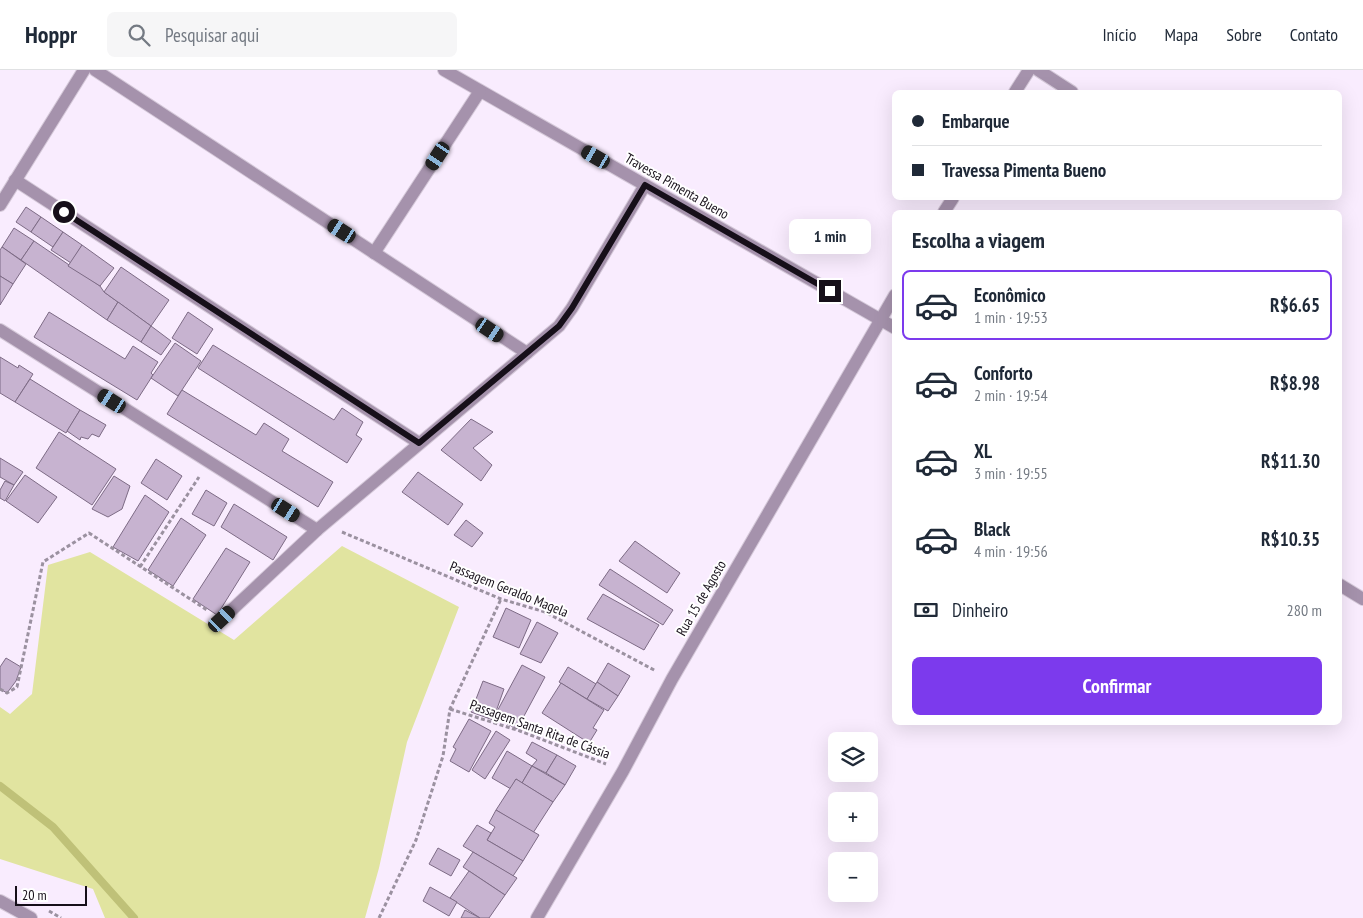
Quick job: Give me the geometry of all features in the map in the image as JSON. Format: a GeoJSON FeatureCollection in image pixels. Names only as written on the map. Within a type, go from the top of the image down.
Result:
{"type":"FeatureCollection","features":[{"type":"Feature","properties":{"kind":"street"},"geometry":{"type":"LineString","coordinates":[[0,205],[4,190],[15,180],[84,70]]}},
{"type":"Feature","properties":{"kind":"street"},"geometry":{"type":"LineString","coordinates":[[95,70],[527,353]]}},
{"type":"Feature","properties":{"kind":"street","name":"Travessa Pimenta Bueno"},"geometry":{"type":"LineString","coordinates":[[444,70],[892,326]]}},
{"type":"Feature","properties":{"kind":"street"},"geometry":{"type":"LineString","coordinates":[[1016,90],[1029,70]]}},
{"type":"Feature","properties":{"kind":"street"},"geometry":{"type":"LineString","coordinates":[[1038,70],[1069,90]]}},
{"type":"Feature","properties":{"kind":"street"},"geometry":{"type":"LineString","coordinates":[[374,253],[480,91]]}},
{"type":"Feature","properties":{"kind":"street"},"geometry":{"type":"LineString","coordinates":[[15,180],[419,443]]}},
{"type":"Feature","properties":{"kind":"street"},"geometry":{"type":"LineString","coordinates":[[222,619],[317,530],[559,326],[572,308],[645,185]]}},
{"type":"Feature","properties":{"kind":"street","name":"Rua 15 de Agosto"},"geometry":{"type":"LineString","coordinates":[[537,918],[622,771],[672,679],[892,300]]}},
{"type":"Feature","properties":{"kind":"street"},"geometry":{"type":"LineString","coordinates":[[0,330],[317,530]]}},
{"type":"Feature","properties":{"kind":"street"},"geometry":{"type":"LineString","coordinates":[[1342,586],[1363,599]]}},
{"type":"Feature","properties":{"kind":"street"},"geometry":{"type":"LineString","coordinates":[[0,901],[31,918]]}},
{"type":"Feature","properties":{"kind":"path"},"geometry":{"type":"LineString","coordinates":[[140,568],[209,462]]}},
{"type":"Feature","properties":{"kind":"path","name":"Passagem Geraldo Magela"},"geometry":{"type":"LineString","coordinates":[[333,528],[501,599],[545,612],[672,679]]}},
{"type":"Feature","properties":{"kind":"path"},"geometry":{"type":"LineString","coordinates":[[0,689],[7,693],[17,687],[43,562],[89,533],[140,568],[222,619]]}},
{"type":"Feature","properties":{"kind":"path"},"geometry":{"type":"LineString","coordinates":[[379,918],[419,831],[443,756],[450,708],[501,599]]}},
{"type":"Feature","properties":{"kind":"path","name":"Passagem Santa Rita de Cássia"},"geometry":{"type":"LineString","coordinates":[[450,708],[546,740],[622,771]]}},
{"type":"Feature","properties":{"kind":"green space"},"geometry":{"type":"Polygon","coordinates":[[[342,546],[459,607],[407,742],[379,868],[365,918],[105,918],[93,889],[0,859],[0,707],[10,714],[32,694],[48,565],[90,552],[234,640],[342,546]]]}},
{"type":"Feature","properties":{"kind":"building"},"geometry":{"type":"Polygon","coordinates":[[[26,207],[41,217],[31,232],[16,222],[26,207]]]}},
{"type":"Feature","properties":{"kind":"building"},"geometry":{"type":"Polygon","coordinates":[[[41,217],[63,232],[53,247],[31,232],[41,217]]]}},
{"type":"Feature","properties":{"kind":"building"},"geometry":{"type":"Polygon","coordinates":[[[14,228],[34,241],[21,260],[2,247],[14,228]]]}},
{"type":"Feature","properties":{"kind":"building"},"geometry":{"type":"Polygon","coordinates":[[[63,232],[82,245],[71,263],[51,250],[63,232]]]}},
{"type":"Feature","properties":{"kind":"building"},"geometry":{"type":"Polygon","coordinates":[[[34,241],[100,286],[104,292],[118,302],[107,320],[21,260],[34,241]]]}},
{"type":"Feature","properties":{"kind":"building"},"geometry":{"type":"Polygon","coordinates":[[[82,245],[114,268],[100,286],[68,266],[82,245]]]}},
{"type":"Feature","properties":{"kind":"building"},"geometry":{"type":"Polygon","coordinates":[[[2,247],[26,264],[13,284],[0,276],[0,250],[2,247]]]}},
{"type":"Feature","properties":{"kind":"building"},"geometry":{"type":"Polygon","coordinates":[[[121,267],[169,300],[151,326],[104,292],[121,267]]]}},
{"type":"Feature","properties":{"kind":"building"},"geometry":{"type":"Polygon","coordinates":[[[0,276],[13,284],[0,305],[0,276]]]}},
{"type":"Feature","properties":{"kind":"building"},"geometry":{"type":"Polygon","coordinates":[[[118,302],[151,326],[141,342],[107,320],[118,302]]]}},
{"type":"Feature","properties":{"kind":"building"},"geometry":{"type":"Polygon","coordinates":[[[49,312],[125,359],[133,346],[158,362],[151,373],[153,375],[137,400],[34,337],[49,312]]]}},
{"type":"Feature","properties":{"kind":"building"},"geometry":{"type":"Polygon","coordinates":[[[188,312],[213,329],[197,354],[172,338],[188,312]]]}},
{"type":"Feature","properties":{"kind":"building"},"geometry":{"type":"Polygon","coordinates":[[[151,326],[171,341],[161,355],[141,342],[151,326]]]}},
{"type":"Feature","properties":{"kind":"building"},"geometry":{"type":"Polygon","coordinates":[[[175,343],[201,361],[178,396],[151,378],[175,343]]]}},
{"type":"Feature","properties":{"kind":"building"},"geometry":{"type":"Polygon","coordinates":[[[213,345],[334,420],[342,408],[363,422],[356,435],[362,439],[347,463],[198,368],[213,345]]]}},
{"type":"Feature","properties":{"kind":"building"},"geometry":{"type":"Polygon","coordinates":[[[0,357],[18,368],[19,365],[33,374],[15,402],[0,393],[0,357]]]}},
{"type":"Feature","properties":{"kind":"building"},"geometry":{"type":"Polygon","coordinates":[[[30,379],[80,410],[66,433],[15,402],[30,379]]]}},
{"type":"Feature","properties":{"kind":"building"},"geometry":{"type":"Polygon","coordinates":[[[182,390],[256,435],[264,423],[289,439],[282,451],[333,482],[318,507],[167,414],[182,390]]]}},
{"type":"Feature","properties":{"kind":"building"},"geometry":{"type":"Polygon","coordinates":[[[80,410],[106,425],[99,437],[92,434],[88,439],[81,437],[80,440],[67,431],[80,410]]]}},
{"type":"Feature","properties":{"kind":"building"},"geometry":{"type":"Polygon","coordinates":[[[471,419],[493,432],[473,448],[492,465],[481,481],[441,450],[471,419]]]}},
{"type":"Feature","properties":{"kind":"building"},"geometry":{"type":"Polygon","coordinates":[[[59,432],[116,469],[92,505],[36,468],[59,432]]]}},
{"type":"Feature","properties":{"kind":"building"},"geometry":{"type":"Polygon","coordinates":[[[0,458],[23,472],[14,485],[0,477],[0,458]]]}},
{"type":"Feature","properties":{"kind":"building"},"geometry":{"type":"Polygon","coordinates":[[[156,459],[182,476],[167,500],[141,483],[156,459]]]}},
{"type":"Feature","properties":{"kind":"building"},"geometry":{"type":"Polygon","coordinates":[[[418,472],[463,504],[448,525],[402,492],[418,472]]]}},
{"type":"Feature","properties":{"kind":"building"},"geometry":{"type":"Polygon","coordinates":[[[25,475],[57,497],[38,523],[6,501],[25,475]]]}},
{"type":"Feature","properties":{"kind":"building"},"geometry":{"type":"Polygon","coordinates":[[[114,476],[130,486],[122,509],[108,517],[92,509],[114,476]]]}},
{"type":"Feature","properties":{"kind":"building"},"geometry":{"type":"Polygon","coordinates":[[[5,481],[14,485],[5,501],[0,498],[0,490],[5,481]]]}},
{"type":"Feature","properties":{"kind":"building"},"geometry":{"type":"Polygon","coordinates":[[[206,490],[227,503],[214,526],[192,514],[206,490]]]}},
{"type":"Feature","properties":{"kind":"building"},"geometry":{"type":"Polygon","coordinates":[[[145,495],[169,512],[138,561],[113,547],[145,495]]]}},
{"type":"Feature","properties":{"kind":"building"},"geometry":{"type":"Polygon","coordinates":[[[234,504],[287,537],[273,560],[221,527],[234,504]]]}},
{"type":"Feature","properties":{"kind":"building"},"geometry":{"type":"Polygon","coordinates":[[[181,518],[206,535],[173,586],[148,570],[181,518]]]}},
{"type":"Feature","properties":{"kind":"building"},"geometry":{"type":"Polygon","coordinates":[[[466,520],[483,533],[472,547],[454,535],[466,520]]]}},
{"type":"Feature","properties":{"kind":"building"},"geometry":{"type":"Polygon","coordinates":[[[635,541],[680,573],[667,593],[619,561],[635,541]]]}},
{"type":"Feature","properties":{"kind":"building"},"geometry":{"type":"Polygon","coordinates":[[[226,548],[250,562],[217,615],[193,599],[226,548]]]}},
{"type":"Feature","properties":{"kind":"building"},"geometry":{"type":"Polygon","coordinates":[[[610,569],[673,610],[663,625],[599,585],[610,569]]]}},
{"type":"Feature","properties":{"kind":"building"},"geometry":{"type":"Polygon","coordinates":[[[603,594],[659,625],[644,650],[587,619],[603,594]]]}},
{"type":"Feature","properties":{"kind":"building"},"geometry":{"type":"Polygon","coordinates":[[[506,608],[531,620],[519,648],[493,637],[506,608]]]}},
{"type":"Feature","properties":{"kind":"building"},"geometry":{"type":"Polygon","coordinates":[[[537,622],[558,633],[541,663],[520,654],[537,622]]]}},
{"type":"Feature","properties":{"kind":"building"},"geometry":{"type":"Polygon","coordinates":[[[6,658],[21,667],[16,681],[7,693],[0,689],[0,667],[6,658]]]}},
{"type":"Feature","properties":{"kind":"building"},"geometry":{"type":"Polygon","coordinates":[[[608,663],[630,676],[618,696],[597,682],[608,663]]]}},
{"type":"Feature","properties":{"kind":"building"},"geometry":{"type":"Polygon","coordinates":[[[522,665],[545,677],[517,729],[494,717],[522,665]]]}},
{"type":"Feature","properties":{"kind":"building"},"geometry":{"type":"Polygon","coordinates":[[[568,667],[596,684],[587,699],[559,682],[568,667]]]}},
{"type":"Feature","properties":{"kind":"building"},"geometry":{"type":"Polygon","coordinates":[[[483,681],[504,689],[493,720],[471,712],[483,681]]]}},
{"type":"Feature","properties":{"kind":"building"},"geometry":{"type":"Polygon","coordinates":[[[597,682],[618,696],[608,711],[587,699],[597,682]]]}},
{"type":"Feature","properties":{"kind":"building"},"geometry":{"type":"Polygon","coordinates":[[[561,683],[604,710],[593,728],[597,730],[589,743],[542,713],[561,683]]]}},
{"type":"Feature","properties":{"kind":"building"},"geometry":{"type":"Polygon","coordinates":[[[469,719],[491,731],[469,772],[450,761],[456,749],[453,747],[469,719]]]}},
{"type":"Feature","properties":{"kind":"building"},"geometry":{"type":"Polygon","coordinates":[[[496,731],[510,740],[485,779],[472,770],[496,731]]]}},
{"type":"Feature","properties":{"kind":"building"},"geometry":{"type":"Polygon","coordinates":[[[532,742],[557,755],[546,773],[532,766],[537,760],[526,753],[532,742]]]}},
{"type":"Feature","properties":{"kind":"building"},"geometry":{"type":"Polygon","coordinates":[[[507,751],[532,766],[522,783],[516,779],[511,789],[492,778],[507,751]]]}},
{"type":"Feature","properties":{"kind":"building"},"geometry":{"type":"Polygon","coordinates":[[[557,755],[576,766],[565,785],[546,773],[557,755]]]}},
{"type":"Feature","properties":{"kind":"building"},"geometry":{"type":"Polygon","coordinates":[[[532,766],[565,785],[553,802],[522,783],[532,766]]]}},
{"type":"Feature","properties":{"kind":"building"},"geometry":{"type":"Polygon","coordinates":[[[516,779],[553,802],[533,833],[496,810],[516,779]]]}},
{"type":"Feature","properties":{"kind":"building"},"geometry":{"type":"Polygon","coordinates":[[[496,810],[539,835],[523,861],[487,840],[495,827],[489,823],[496,810]]]}},
{"type":"Feature","properties":{"kind":"building"},"geometry":{"type":"Polygon","coordinates":[[[477,825],[491,833],[487,840],[523,861],[513,876],[463,846],[477,825]]]}},
{"type":"Feature","properties":{"kind":"building"},"geometry":{"type":"Polygon","coordinates":[[[438,848],[460,860],[451,876],[429,864],[438,848]]]}},
{"type":"Feature","properties":{"kind":"building"},"geometry":{"type":"Polygon","coordinates":[[[473,852],[517,878],[505,895],[463,867],[473,852]]]}},
{"type":"Feature","properties":{"kind":"building"},"geometry":{"type":"Polygon","coordinates":[[[469,871],[505,895],[489,918],[480,918],[450,898],[469,871]]]}},
{"type":"Feature","properties":{"kind":"building"},"geometry":{"type":"Polygon","coordinates":[[[430,887],[457,902],[449,916],[423,901],[430,887]]]}},
{"type":"Feature","properties":{"kind":"building"},"geometry":{"type":"Polygon","coordinates":[[[465,910],[480,918],[461,918],[465,910]]]}},
{"type":"Feature","properties":{"kind":"waterway"},"geometry":{"type":"LineString","coordinates":[[0,786],[53,827],[134,918]]}},
{"type":"Feature","properties":{"kind":"route"},"geometry":{"type":"LineString","coordinates":[[64,212],[419,443],[559,326],[572,308],[645,185],[830,291]]}}]}
